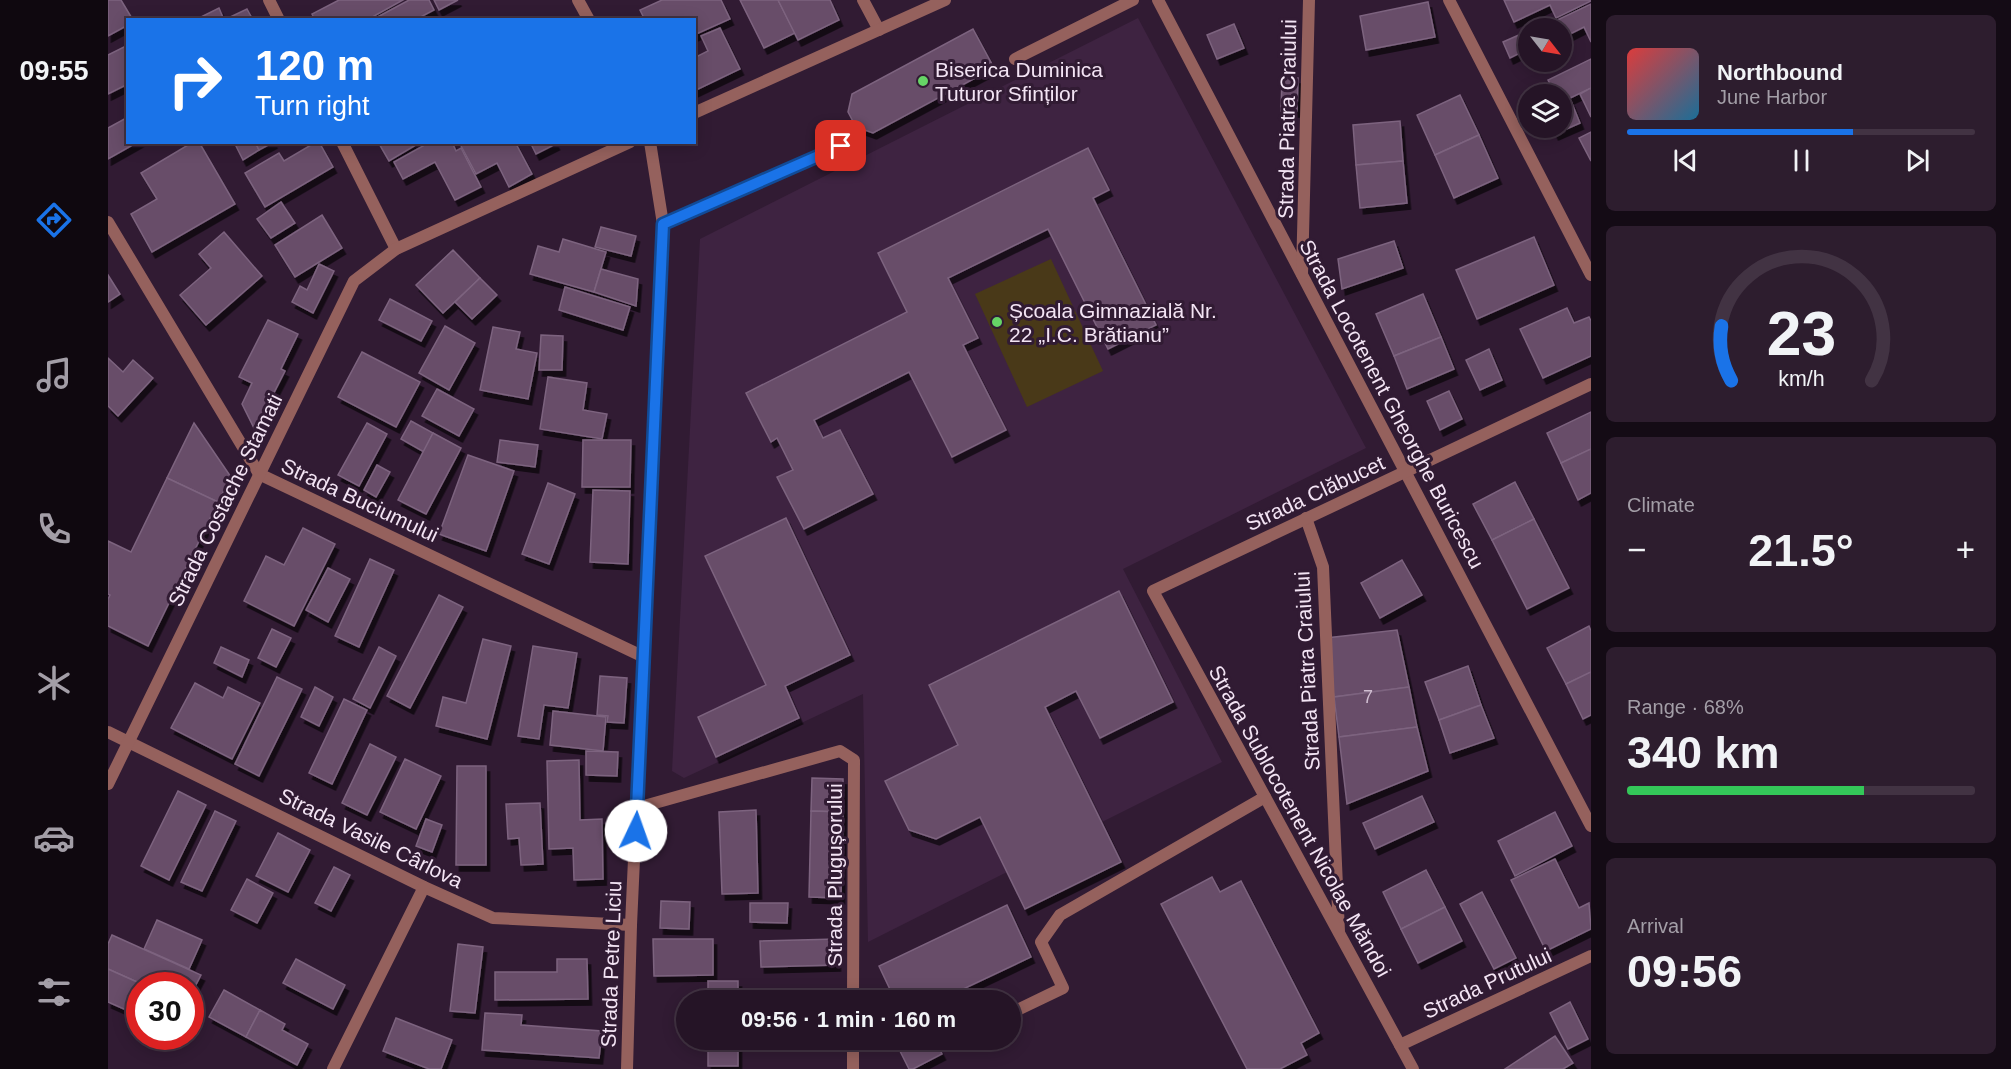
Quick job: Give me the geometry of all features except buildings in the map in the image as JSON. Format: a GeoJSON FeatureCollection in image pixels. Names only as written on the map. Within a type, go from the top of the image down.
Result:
{"type":"FeatureCollection","features":[{"type":"Feature","properties":{"kind":"street"},"geometry":{"type":"LineString","coordinates":[[269,0],[278,18]]}},
{"type":"Feature","properties":{"kind":"street"},"geometry":{"type":"LineString","coordinates":[[578,0],[588,18]]}},
{"type":"Feature","properties":{"kind":"street"},"geometry":{"type":"LineString","coordinates":[[863,0],[879,30]]}},
{"type":"Feature","properties":{"kind":"street"},"geometry":{"type":"LineString","coordinates":[[696,112],[945,0]]}},
{"type":"Feature","properties":{"kind":"street"},"geometry":{"type":"LineString","coordinates":[[1016,59],[1133,0]]}},
{"type":"Feature","properties":{"kind":"street","name":"Strada Locotenent Gheorghe Buricescu"},"geometry":{"type":"LineString","coordinates":[[1158,0],[1591,826]]}},
{"type":"Feature","properties":{"kind":"street","name":"Strada Piatra Craiului"},"geometry":{"type":"LineString","coordinates":[[1302,275],[1309,0]]}},
{"type":"Feature","properties":{"kind":"street"},"geometry":{"type":"LineString","coordinates":[[1449,0],[1591,275]]}},
{"type":"Feature","properties":{"kind":"street"},"geometry":{"type":"LineString","coordinates":[[343,144],[396,249]]}},
{"type":"Feature","properties":{"kind":"street","name":"Strada Costache Stamati"},"geometry":{"type":"LineString","coordinates":[[108,784],[354,281],[396,249],[626,144]]}},
{"type":"Feature","properties":{"kind":"street","name":"Strada Petre Liciu"},"geometry":{"type":"LineString","coordinates":[[627,1069],[631,925],[663,224],[650,144]]}},
{"type":"Feature","properties":{"kind":"street"},"geometry":{"type":"LineString","coordinates":[[663,224],[841,146]]}},
{"type":"Feature","properties":{"kind":"street","name":"Strada Buciumului"},"geometry":{"type":"LineString","coordinates":[[108,222],[259,474],[644,657]]}},
{"type":"Feature","properties":{"kind":"street","name":"Strada Clăbucet"},"geometry":{"type":"LineString","coordinates":[[1153,591],[1591,384]]}},
{"type":"Feature","properties":{"kind":"street","name":"Strada Piatra Craiului"},"geometry":{"type":"LineString","coordinates":[[1306,518],[1323,567],[1339,932]]}},
{"type":"Feature","properties":{"kind":"street","name":"Strada Sublocotenent Nicolae Măndoi"},"geometry":{"type":"LineString","coordinates":[[1153,591],[1413,1069]]}},
{"type":"Feature","properties":{"kind":"street","name":"Strada Vasile Cârlova"},"geometry":{"type":"LineString","coordinates":[[108,732],[424,887],[493,918],[631,925]]}},
{"type":"Feature","properties":{"kind":"street","name":"Strada Plugușorului"},"geometry":{"type":"LineString","coordinates":[[637,808],[840,751],[854,760],[853,990]]}},
{"type":"Feature","properties":{"kind":"street"},"geometry":{"type":"LineString","coordinates":[[1021,1007],[1063,988],[1041,942],[1060,915],[1265,797]]}},
{"type":"Feature","properties":{"kind":"street"},"geometry":{"type":"LineString","coordinates":[[333,1069],[424,887]]}},
{"type":"Feature","properties":{"kind":"street","name":"Strada Prutului"},"geometry":{"type":"LineString","coordinates":[[1400,1045],[1591,956]]}},
{"type":"Feature","properties":{"kind":"street"},"geometry":{"type":"LineString","coordinates":[[853,1050],[853,1069]]}},
{"type":"Feature","properties":{"kind":"shaded area","name":"Școala Gimnazială Nr. 22 „I.C. Brătianu”"},"geometry":{"type":"Polygon","coordinates":[[[1138,18],[1366,448],[1123,569],[1222,762],[1102,822],[1121,862],[1025,909],[1007,872],[868,942],[863,694],[684,778],[672,771],[700,239],[1138,18]]]}},
{"type":"Feature","properties":{"kind":"shaded area"},"geometry":{"type":"Polygon","coordinates":[[[1051,259],[1103,371],[1027,407],[975,294],[1051,259]]]}},
{"type":"Feature","properties":{"kind":"place","name":"Biserica Duminica Tuturor Sfinților"},"geometry":{"type":"Point","coordinates":[923,81]}},
{"type":"Feature","properties":{"kind":"place","name":"Școala Gimnazială Nr. 22 „I.C. Brătianu”"},"geometry":{"type":"Point","coordinates":[997,322]}},
{"type":"Feature","properties":{"kind":"route"},"geometry":{"type":"LineString","coordinates":[[636,831],[663,224],[841,146]]}}]}
